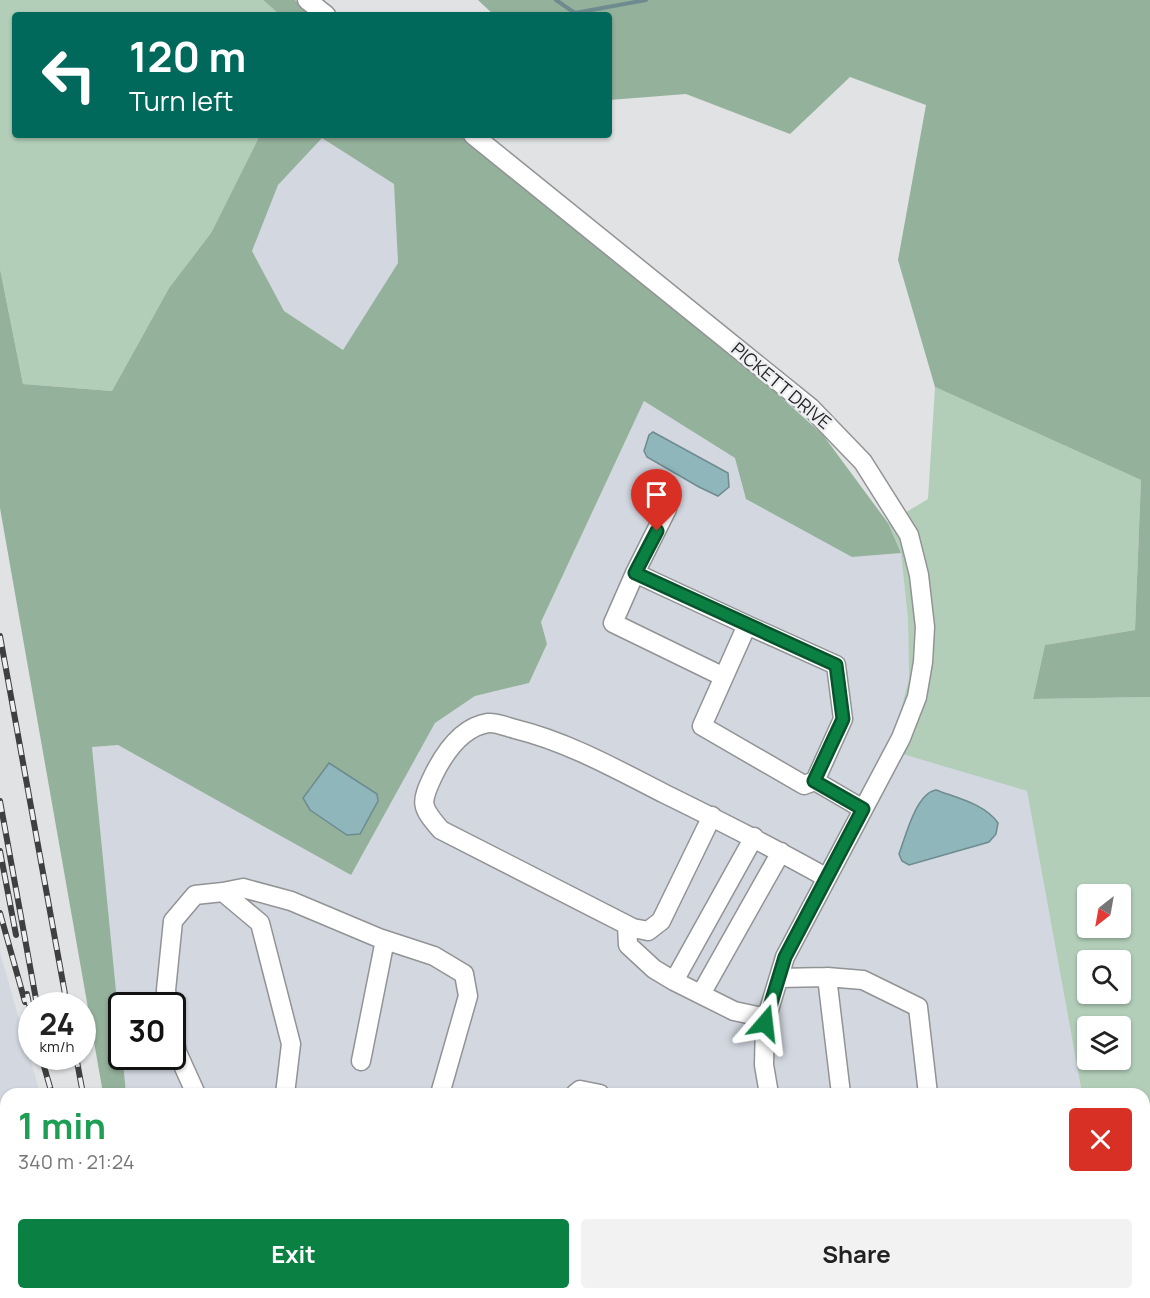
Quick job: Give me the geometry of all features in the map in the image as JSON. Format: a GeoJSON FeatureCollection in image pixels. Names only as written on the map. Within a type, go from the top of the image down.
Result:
{"type":"FeatureCollection","features":[{"type":"Feature","properties":{"kind":"street"},"geometry":{"type":"LineString","coordinates":[[307,0],[322,12]]}},
{"type":"Feature","properties":{"kind":"street","name":"PICKETT DRIVE"},"geometry":{"type":"LineString","coordinates":[[477,138],[811,408],[862,462],[909,535],[919,575],[925,627],[923,662],[917,697],[901,738],[785,957],[766,1018],[764,1065],[768,1088]]}},
{"type":"Feature","properties":{"kind":"street"},"geometry":{"type":"LineString","coordinates":[[667,509],[613,623],[724,676]]}},
{"type":"Feature","properties":{"kind":"street"},"geometry":{"type":"LineString","coordinates":[[635,573],[836,665],[843,719],[814,781]]}},
{"type":"Feature","properties":{"kind":"street"},"geometry":{"type":"LineString","coordinates":[[747,625],[702,726],[804,784],[814,781],[863,809]]}},
{"type":"Feature","properties":{"kind":"street"},"geometry":{"type":"LineString","coordinates":[[712,816],[661,921],[648,931],[633,928],[555,890],[441,830],[425,811],[424,797],[435,771],[458,739],[472,726],[491,723],[537,734],[588,755],[712,816],[754,837],[827,878]]}},
{"type":"Feature","properties":{"kind":"street"},"geometry":{"type":"LineString","coordinates":[[674,981],[754,837]]}},
{"type":"Feature","properties":{"kind":"street"},"geometry":{"type":"LineString","coordinates":[[701,994],[781,852]]}},
{"type":"Feature","properties":{"kind":"street"},"geometry":{"type":"LineString","coordinates":[[166,992],[173,921],[195,895],[243,888],[281,898],[385,940],[434,956],[464,974],[468,996],[442,1088]]}},
{"type":"Feature","properties":{"kind":"street"},"geometry":{"type":"LineString","coordinates":[[223,892],[260,923],[291,1044],[286,1088]]}},
{"type":"Feature","properties":{"kind":"street"},"geometry":{"type":"LineString","coordinates":[[627,925],[628,945],[634,953],[654,969],[734,1011],[766,1018]]}},
{"type":"Feature","properties":{"kind":"street"},"geometry":{"type":"LineString","coordinates":[[361,1061],[385,940]]}},
{"type":"Feature","properties":{"kind":"street"},"geometry":{"type":"LineString","coordinates":[[779,978],[827,977],[863,980],[918,1007],[927,1088]]}},
{"type":"Feature","properties":{"kind":"street"},"geometry":{"type":"LineString","coordinates":[[827,977],[840,1088]]}},
{"type":"Feature","properties":{"kind":"street"},"geometry":{"type":"LineString","coordinates":[[185,1070],[193,1088]]}},
{"type":"Feature","properties":{"kind":"shaded area"},"geometry":{"type":"Polygon","coordinates":[[[321,138],[394,184],[398,263],[343,350],[284,311],[252,251],[277,185],[321,138]]]}},
{"type":"Feature","properties":{"kind":"shaded area"},"geometry":{"type":"Polygon","coordinates":[[[644,401],[735,458],[852,557],[901,553],[908,619],[909,679],[897,724],[886,748],[1027,791],[1081,1088],[125,1088],[124,1070],[186,1070],[186,992],[116,992],[92,747],[118,745],[351,874],[435,723],[475,696],[529,683],[547,644],[541,622],[644,401]]]}},
{"type":"Feature","properties":{"kind":"shaded area"},"geometry":{"type":"Polygon","coordinates":[[[0,952],[18,1015],[18,1070],[33,1070],[39,1088],[0,1088],[0,952]]]}},
{"type":"Feature","properties":{"kind":"green space"},"geometry":{"type":"Polygon","coordinates":[[[0,0],[263,0],[277,12],[12,12],[12,138],[258,138],[211,233],[169,288],[112,391],[23,384],[0,269],[0,0]]]}},
{"type":"Feature","properties":{"kind":"green space"},"geometry":{"type":"Polygon","coordinates":[[[263,0],[295,0],[309,12],[277,12],[263,0]]]}},
{"type":"Feature","properties":{"kind":"green space"},"geometry":{"type":"Polygon","coordinates":[[[478,0],[1150,0],[1150,697],[1033,699],[1045,645],[1135,630],[1141,480],[935,387],[898,260],[926,105],[850,77],[790,134],[686,94],[612,100],[612,12],[491,12],[478,0]]]}},
{"type":"Feature","properties":{"kind":"green space"},"geometry":{"type":"Polygon","coordinates":[[[258,138],[322,138],[464,138],[772,389],[823,435],[888,523],[901,553],[852,557],[746,499],[735,458],[644,401],[541,622],[547,644],[529,683],[475,696],[435,723],[351,875],[118,745],[92,747],[116,992],[108,992],[108,1070],[124,1070],[126,1088],[102,1088],[96,1053],[96,992],[85,992],[0,508],[0,269],[23,384],[112,391],[169,288],[211,233],[258,138]],[[322,138],[278,185],[252,251],[284,311],[343,350],[398,263],[394,184],[322,138]],[[329,763],[378,801],[377,794],[329,763]]]}},
{"type":"Feature","properties":{"kind":"green space"},"geometry":{"type":"Polygon","coordinates":[[[935,387],[1141,480],[1135,630],[1045,645],[1033,699],[1150,697],[1150,1088],[1081,1088],[1078,1070],[1131,1070],[1131,1016],[1077,1016],[1077,1066],[1027,791],[886,749],[897,724],[909,679],[908,619],[901,553],[888,523],[928,499],[935,387]]]}},
{"type":"Feature","properties":{"kind":"water"},"geometry":{"type":"Polygon","coordinates":[[[653,432],[728,473],[729,487],[718,496],[647,457],[644,451],[649,435],[653,432]]]}},
{"type":"Feature","properties":{"kind":"water"},"geometry":{"type":"Polygon","coordinates":[[[329,763],[377,794],[378,801],[360,834],[347,835],[310,810],[303,798],[329,763]]]}},
{"type":"Feature","properties":{"kind":"water"},"geometry":{"type":"Polygon","coordinates":[[[936,790],[970,802],[986,811],[998,823],[996,834],[989,842],[909,865],[902,861],[899,854],[908,828],[917,807],[929,793],[936,790]]]}},
{"type":"Feature","properties":{"kind":"waterway"},"geometry":{"type":"LineString","coordinates":[[556,0],[574,12]]}},
{"type":"Feature","properties":{"kind":"waterway"},"geometry":{"type":"LineString","coordinates":[[580,12],[646,0]]}},
{"type":"Feature","properties":{"kind":"railway"},"geometry":{"type":"LineString","coordinates":[[0,636],[65,992]]}},
{"type":"Feature","properties":{"kind":"railway"},"geometry":{"type":"LineString","coordinates":[[0,801],[35,992]]}},
{"type":"Feature","properties":{"kind":"railway"},"geometry":{"type":"LineString","coordinates":[[0,851],[16,935]]}},
{"type":"Feature","properties":{"kind":"railway"},"geometry":{"type":"LineString","coordinates":[[0,913],[22,992]]}},
{"type":"Feature","properties":{"kind":"railway"},"geometry":{"type":"LineString","coordinates":[[45,1070],[50,1088]]}},
{"type":"Feature","properties":{"kind":"railway"},"geometry":{"type":"LineString","coordinates":[[79,1070],[82,1088]]}},
{"type":"Feature","properties":{"kind":"route"},"geometry":{"type":"LineString","coordinates":[[657,531],[635,573],[836,665],[843,719],[814,781],[863,809],[785,957],[765,1023]]}}]}
